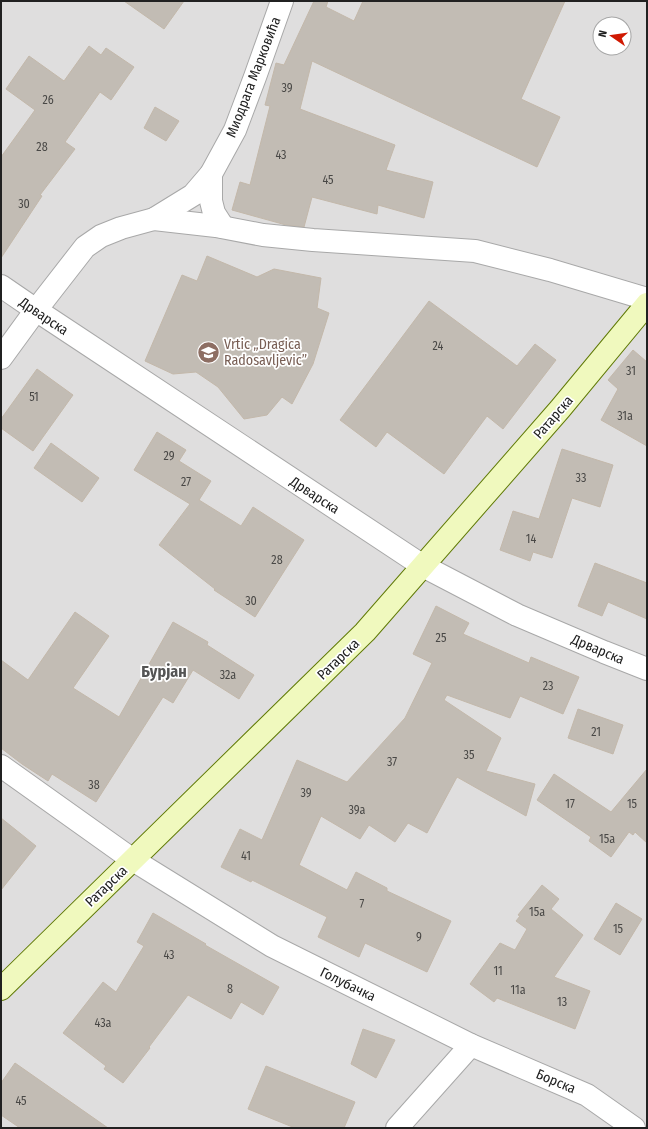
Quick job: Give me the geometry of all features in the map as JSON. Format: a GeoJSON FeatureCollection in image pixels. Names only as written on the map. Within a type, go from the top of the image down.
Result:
{"type":"FeatureCollection","features":[{"type":"Feature","properties":{"kind":"street","name":"Миодрага Марковића"},"geometry":{"type":"LineString","coordinates":[[1,358],[85,247],[101,236],[121,228],[154,219],[193,195],[211,174],[235,130],[256,77],[282,1]]}},
{"type":"Feature","properties":{"kind":"street"},"geometry":{"type":"LineString","coordinates":[[211,174],[211,201],[214,213],[223,227]]}},
{"type":"Feature","properties":{"kind":"street"},"geometry":{"type":"LineString","coordinates":[[154,219],[223,227],[263,235],[313,240],[475,251],[550,270],[647,299]]}},
{"type":"Feature","properties":{"kind":"street","name":"Дрварска"},"geometry":{"type":"LineString","coordinates":[[1,286],[423,566],[518,615],[647,669]]}},
{"type":"Feature","properties":{"kind":"street","name":"Ратарска"},"geometry":{"type":"LineString","coordinates":[[1,989],[365,632],[560,409],[647,304]]}},
{"type":"Feature","properties":{"kind":"street","name":"Голубачка"},"geometry":{"type":"LineString","coordinates":[[1,766],[133,860],[272,946],[471,1045]]}},
{"type":"Feature","properties":{"kind":"street"},"geometry":{"type":"LineString","coordinates":[[397,1128],[471,1045]]}},
{"type":"Feature","properties":{"kind":"street","name":"Борска"},"geometry":{"type":"LineString","coordinates":[[471,1045],[587,1095],[634,1128]]}},
{"type":"Feature","properties":{"kind":"shaded area"},"geometry":{"type":"Polygon","coordinates":[[[1,1],[647,1],[647,1128],[1,1128],[1,1]]]}},
{"type":"Feature","properties":{"kind":"building"},"geometry":{"type":"Polygon","coordinates":[[[124,1],[184,1],[164,29],[124,1]]]}},
{"type":"Feature","properties":{"kind":"building"},"geometry":{"type":"Polygon","coordinates":[[[314,1],[328,1],[326,7],[354,21],[363,1],[565,1],[521,99],[560,117],[537,167],[312,61],[300,109],[395,145],[386,170],[433,182],[424,218],[378,205],[377,214],[312,197],[304,227],[286,225],[232,210],[240,182],[250,185],[270,106],[265,105],[276,63],[284,65],[314,1]]]}},
{"type":"Feature","properties":{"kind":"building"},"geometry":{"type":"Polygon","coordinates":[[[89,46],[101,55],[106,48],[134,67],[111,100],[100,92],[65,142],[75,149],[40,195],[42,196],[1,258],[1,157],[35,110],[6,89],[29,56],[64,81],[89,46]]]}},
{"type":"Feature","properties":{"kind":"building"},"geometry":{"type":"Polygon","coordinates":[[[155,107],[179,121],[166,141],[144,128],[155,107]]]}},
{"type":"Feature","properties":{"kind":"building"},"geometry":{"type":"Polygon","coordinates":[[[207,256],[257,277],[274,269],[321,278],[317,308],[329,313],[313,364],[292,404],[282,397],[267,415],[244,419],[218,387],[196,372],[173,374],[145,361],[182,275],[197,281],[207,256]]]}},
{"type":"Feature","properties":{"kind":"building"},"geometry":{"type":"Polygon","coordinates":[[[429,301],[517,366],[535,344],[556,360],[503,429],[487,416],[444,474],[387,432],[376,447],[340,420],[429,301]]]}},
{"type":"Feature","properties":{"kind":"building"},"geometry":{"type":"Polygon","coordinates":[[[633,350],[647,362],[647,446],[601,420],[618,389],[608,380],[633,350]]]}},
{"type":"Feature","properties":{"kind":"building"},"geometry":{"type":"Polygon","coordinates":[[[37,369],[73,395],[33,451],[1,428],[1,419],[37,369]]]}},
{"type":"Feature","properties":{"kind":"building"},"geometry":{"type":"Polygon","coordinates":[[[157,432],[186,450],[179,461],[211,481],[199,500],[241,526],[253,507],[304,540],[255,617],[214,590],[215,589],[159,545],[190,504],[134,470],[157,432]]]}},
{"type":"Feature","properties":{"kind":"building"},"geometry":{"type":"Polygon","coordinates":[[[51,443],[99,478],[82,502],[34,468],[51,443]]]}},
{"type":"Feature","properties":{"kind":"building"},"geometry":{"type":"Polygon","coordinates":[[[562,449],[613,465],[600,507],[572,498],[552,558],[533,552],[530,561],[500,550],[513,511],[539,519],[562,449]]]}},
{"type":"Feature","properties":{"kind":"building"},"geometry":{"type":"Polygon","coordinates":[[[595,563],[647,583],[647,619],[608,602],[602,616],[578,606],[595,563]]]}},
{"type":"Feature","properties":{"kind":"building"},"geometry":{"type":"Polygon","coordinates":[[[436,606],[469,623],[463,634],[529,663],[531,657],[579,677],[563,714],[520,696],[510,718],[447,695],[444,700],[501,738],[486,771],[535,784],[526,816],[457,777],[427,833],[408,823],[395,842],[369,825],[360,839],[321,816],[299,865],[347,890],[356,872],[387,888],[387,891],[451,921],[427,972],[365,943],[359,957],[318,937],[327,917],[252,880],[251,882],[221,867],[240,829],[262,840],[297,760],[347,782],[405,718],[432,663],[413,654],[436,606]]]}},
{"type":"Feature","properties":{"kind":"building"},"geometry":{"type":"Polygon","coordinates":[[[75,612],[109,636],[73,688],[119,717],[173,622],[208,642],[207,645],[254,675],[239,699],[193,670],[173,703],[163,697],[96,802],[52,774],[48,781],[1,748],[1,660],[28,680],[75,612]]]}},
{"type":"Feature","properties":{"kind":"building"},"geometry":{"type":"Polygon","coordinates":[[[578,709],[623,725],[613,754],[568,738],[578,709]]]}},
{"type":"Feature","properties":{"kind":"building"},"geometry":{"type":"Polygon","coordinates":[[[647,769],[647,843],[635,832],[633,835],[629,832],[611,857],[589,841],[591,837],[537,800],[554,774],[611,812],[647,769]]]}},
{"type":"Feature","properties":{"kind":"building"},"geometry":{"type":"Polygon","coordinates":[[[1,818],[36,846],[1,890],[1,818]]]}},
{"type":"Feature","properties":{"kind":"building"},"geometry":{"type":"Polygon","coordinates":[[[542,885],[559,899],[551,909],[583,935],[554,977],[590,991],[575,1029],[497,998],[494,1002],[470,984],[500,943],[515,950],[527,929],[516,921],[520,916],[518,915],[542,885]]]}},
{"type":"Feature","properties":{"kind":"building"},"geometry":{"type":"Polygon","coordinates":[[[616,903],[642,919],[620,955],[594,939],[616,903]]]}},
{"type":"Feature","properties":{"kind":"building"},"geometry":{"type":"Polygon","coordinates":[[[153,913],[206,944],[205,945],[279,987],[263,1015],[241,1002],[231,1019],[188,995],[123,1083],[104,1069],[106,1066],[63,1033],[103,982],[116,992],[144,946],[137,942],[153,913]]]}},
{"type":"Feature","properties":{"kind":"building"},"geometry":{"type":"Polygon","coordinates":[[[363,1029],[395,1040],[376,1078],[351,1064],[363,1029]]]}},
{"type":"Feature","properties":{"kind":"building"},"geometry":{"type":"Polygon","coordinates":[[[15,1063],[108,1128],[20,1128],[1,1115],[1,1083],[15,1063]]]}},
{"type":"Feature","properties":{"kind":"building"},"geometry":{"type":"Polygon","coordinates":[[[266,1066],[355,1102],[344,1128],[295,1128],[248,1109],[266,1066]]]}},
{"type":"Feature","properties":{"kind":"place","name":"Vrtic „Dragica Radosavljevic”"},"geometry":{"type":"Point","coordinates":[209,352]}},
{"type":"Feature","properties":{"kind":"district","name":"Бурјан"},"geometry":{"type":"Point","coordinates":[164,671]}}]}
